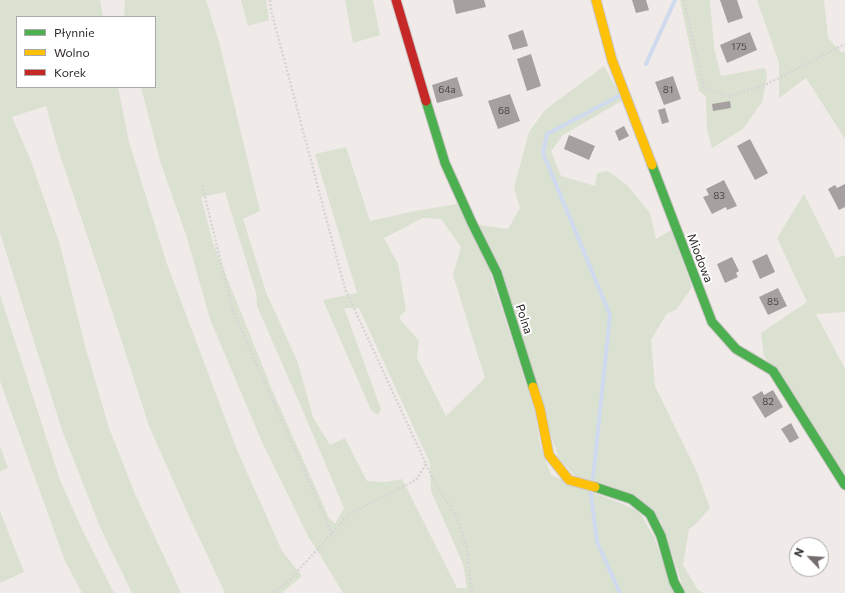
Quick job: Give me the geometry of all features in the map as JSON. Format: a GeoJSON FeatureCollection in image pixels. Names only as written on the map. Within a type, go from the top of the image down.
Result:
{"type":"FeatureCollection","features":[{"type":"Feature","properties":{"kind":"street","name":"Polna"},"geometry":{"type":"LineString","coordinates":[[396,0],[445,163],[472,223],[497,273],[540,409],[549,455],[569,480],[605,490],[631,500],[650,514],[661,536],[674,582],[680,593]]}},
{"type":"Feature","properties":{"kind":"street","name":"Miodowa"},"geometry":{"type":"LineString","coordinates":[[596,0],[612,60],[712,322],[736,349],[773,371],[845,485]]}},
{"type":"Feature","properties":{"kind":"path"},"geometry":{"type":"LineString","coordinates":[[270,0],[271,10],[345,289],[437,487],[455,514],[466,544],[472,593]]}},
{"type":"Feature","properties":{"kind":"path"},"geometry":{"type":"LineString","coordinates":[[684,0],[704,89],[729,96],[765,84],[845,44]]}},
{"type":"Feature","properties":{"kind":"path"},"geometry":{"type":"LineString","coordinates":[[202,185],[233,311],[332,534]]}},
{"type":"Feature","properties":{"kind":"path"},"geometry":{"type":"LineString","coordinates":[[272,593],[288,582],[349,514],[416,480],[426,464]]}},
{"type":"Feature","properties":{"kind":"green space"},"geometry":{"type":"Polygon","coordinates":[[[0,0],[100,0],[103,16],[16,16],[16,88],[118,88],[129,142],[167,264],[237,450],[282,551],[302,576],[282,593],[225,593],[149,426],[58,149],[46,106],[12,117],[31,161],[60,245],[85,346],[109,428],[135,494],[181,593],[132,593],[100,527],[62,430],[0,233],[0,0]]]}},
{"type":"Feature","properties":{"kind":"green space"},"geometry":{"type":"Polygon","coordinates":[[[125,0],[206,0],[219,42],[260,211],[243,219],[266,292],[298,363],[313,417],[330,445],[345,438],[367,481],[386,482],[402,479],[457,588],[467,588],[463,564],[431,491],[430,463],[359,308],[344,308],[381,409],[378,415],[371,410],[323,300],[357,293],[315,154],[346,147],[370,221],[457,204],[487,263],[535,412],[540,445],[551,475],[639,511],[654,537],[675,593],[343,593],[309,538],[262,442],[210,319],[187,238],[161,164],[141,88],[156,88],[156,16],[125,16],[125,0]],[[225,192],[201,197],[213,243],[273,392],[329,518],[335,524],[344,508],[257,306],[256,293],[225,192]],[[423,218],[384,238],[398,264],[406,310],[399,318],[419,341],[417,358],[446,416],[485,378],[453,275],[461,247],[441,219],[423,218]]]}},
{"type":"Feature","properties":{"kind":"green space"},"geometry":{"type":"Polygon","coordinates":[[[241,0],[266,0],[269,20],[248,26],[241,0]]]}},
{"type":"Feature","properties":{"kind":"green space"},"geometry":{"type":"Polygon","coordinates":[[[345,0],[373,0],[380,35],[353,43],[345,0]]]}},
{"type":"Feature","properties":{"kind":"green space"},"geometry":{"type":"Polygon","coordinates":[[[680,0],[710,0],[714,48],[721,76],[765,68],[767,76],[762,102],[743,129],[712,148],[707,129],[706,97],[699,91],[680,0]]]}},
{"type":"Feature","properties":{"kind":"green space"},"geometry":{"type":"Polygon","coordinates":[[[757,0],[824,0],[828,38],[841,52],[845,52],[845,139],[806,78],[779,98],[779,63],[757,0]]]}},
{"type":"Feature","properties":{"kind":"green space"},"geometry":{"type":"Polygon","coordinates":[[[604,66],[623,100],[563,135],[551,151],[561,176],[595,186],[597,173],[608,171],[627,185],[650,213],[656,239],[671,230],[692,287],[676,310],[667,313],[651,340],[655,386],[696,470],[710,508],[696,524],[689,529],[683,565],[697,589],[703,593],[685,593],[661,521],[574,475],[559,459],[479,225],[508,229],[520,208],[514,188],[529,132],[545,110],[604,66]]]}},
{"type":"Feature","properties":{"kind":"green space"},"geometry":{"type":"Polygon","coordinates":[[[804,194],[836,258],[845,255],[845,312],[816,314],[845,369],[845,475],[764,356],[761,333],[807,302],[777,238],[804,194]]]}},
{"type":"Feature","properties":{"kind":"green space"},"geometry":{"type":"Polygon","coordinates":[[[0,295],[60,480],[81,527],[114,593],[82,593],[65,561],[0,381],[0,295]]]}},
{"type":"Feature","properties":{"kind":"green space"},"geometry":{"type":"Polygon","coordinates":[[[0,446],[8,468],[0,472],[0,446]]]}},
{"type":"Feature","properties":{"kind":"green space"},"geometry":{"type":"Polygon","coordinates":[[[0,511],[24,572],[0,583],[0,511]]]}},
{"type":"Feature","properties":{"kind":"building"},"geometry":{"type":"Polygon","coordinates":[[[453,0],[484,0],[486,7],[456,14],[453,0]]]}},
{"type":"Feature","properties":{"kind":"building"},"geometry":{"type":"Polygon","coordinates":[[[632,0],[646,0],[649,10],[636,13],[632,0]]]}},
{"type":"Feature","properties":{"kind":"building"},"geometry":{"type":"Polygon","coordinates":[[[720,0],[737,0],[743,18],[728,23],[720,0]]]}},
{"type":"Feature","properties":{"kind":"building"},"geometry":{"type":"Polygon","coordinates":[[[523,30],[528,46],[513,50],[508,35],[523,30]]]}},
{"type":"Feature","properties":{"kind":"building"},"geometry":{"type":"Polygon","coordinates":[[[750,32],[757,50],[727,63],[720,45],[750,32]]]}},
{"type":"Feature","properties":{"kind":"building"},"geometry":{"type":"Polygon","coordinates":[[[531,54],[541,86],[527,91],[517,59],[531,54]]]}},
{"type":"Feature","properties":{"kind":"building"},"geometry":{"type":"Polygon","coordinates":[[[673,76],[681,99],[664,105],[655,82],[673,76]]]}},
{"type":"Feature","properties":{"kind":"building"},"geometry":{"type":"Polygon","coordinates":[[[457,77],[463,96],[437,103],[432,85],[457,77]]]}},
{"type":"Feature","properties":{"kind":"building"},"geometry":{"type":"Polygon","coordinates":[[[510,94],[520,121],[498,129],[488,101],[510,94]]]}},
{"type":"Feature","properties":{"kind":"building"},"geometry":{"type":"Polygon","coordinates":[[[730,101],[731,108],[713,111],[712,104],[730,101]]]}},
{"type":"Feature","properties":{"kind":"building"},"geometry":{"type":"Polygon","coordinates":[[[665,108],[669,122],[662,124],[658,110],[665,108]]]}},
{"type":"Feature","properties":{"kind":"building"},"geometry":{"type":"Polygon","coordinates":[[[624,126],[629,136],[619,141],[615,131],[624,126]]]}},
{"type":"Feature","properties":{"kind":"building"},"geometry":{"type":"Polygon","coordinates":[[[569,135],[595,146],[589,160],[564,149],[569,135]]]}},
{"type":"Feature","properties":{"kind":"building"},"geometry":{"type":"Polygon","coordinates":[[[750,139],[768,173],[755,180],[737,146],[750,139]]]}},
{"type":"Feature","properties":{"kind":"building"},"geometry":{"type":"Polygon","coordinates":[[[724,180],[737,206],[727,210],[726,207],[712,214],[703,197],[709,195],[706,189],[724,180]]]}},
{"type":"Feature","properties":{"kind":"building"},"geometry":{"type":"Polygon","coordinates":[[[845,184],[845,207],[839,210],[828,189],[835,185],[837,188],[845,184]]]}},
{"type":"Feature","properties":{"kind":"building"},"geometry":{"type":"Polygon","coordinates":[[[767,254],[775,272],[760,279],[752,261],[767,254]]]}},
{"type":"Feature","properties":{"kind":"building"},"geometry":{"type":"Polygon","coordinates":[[[732,257],[739,271],[736,273],[738,277],[725,283],[717,264],[732,257]]]}},
{"type":"Feature","properties":{"kind":"building"},"geometry":{"type":"Polygon","coordinates":[[[778,288],[787,306],[768,315],[759,297],[778,288]]]}},
{"type":"Feature","properties":{"kind":"building"},"geometry":{"type":"Polygon","coordinates":[[[773,390],[783,407],[765,418],[752,397],[762,391],[764,395],[773,390]]]}},
{"type":"Feature","properties":{"kind":"building"},"geometry":{"type":"Polygon","coordinates":[[[791,423],[799,438],[790,443],[781,429],[791,423]]]}},
{"type":"Feature","properties":{"kind":"waterway"},"geometry":{"type":"LineString","coordinates":[[646,64],[675,0]]}},
{"type":"Feature","properties":{"kind":"waterway"},"geometry":{"type":"LineString","coordinates":[[593,478],[610,315],[543,153],[547,134],[619,96]]}},
{"type":"Feature","properties":{"kind":"waterway"},"geometry":{"type":"LineString","coordinates":[[591,494],[597,542],[620,593]]}},
{"type":"Feature","properties":{"kind":"traffic: fast"},"geometry":{"type":"LineString","coordinates":[[426,101],[445,163],[472,223],[497,273],[533,387]]}},
{"type":"Feature","properties":{"kind":"traffic: fast"},"geometry":{"type":"LineString","coordinates":[[652,165],[712,322],[736,349],[773,371],[845,485]]}},
{"type":"Feature","properties":{"kind":"traffic: fast"},"geometry":{"type":"LineString","coordinates":[[595,487],[631,499],[650,514],[661,536],[674,582],[680,593]]}},
{"type":"Feature","properties":{"kind":"traffic: slow"},"geometry":{"type":"LineString","coordinates":[[596,0],[612,60],[652,165]]}},
{"type":"Feature","properties":{"kind":"traffic: slow"},"geometry":{"type":"LineString","coordinates":[[533,387],[540,409],[549,455],[569,480],[595,487]]}},
{"type":"Feature","properties":{"kind":"traffic: jam"},"geometry":{"type":"LineString","coordinates":[[396,0],[426,101]]}}]}
